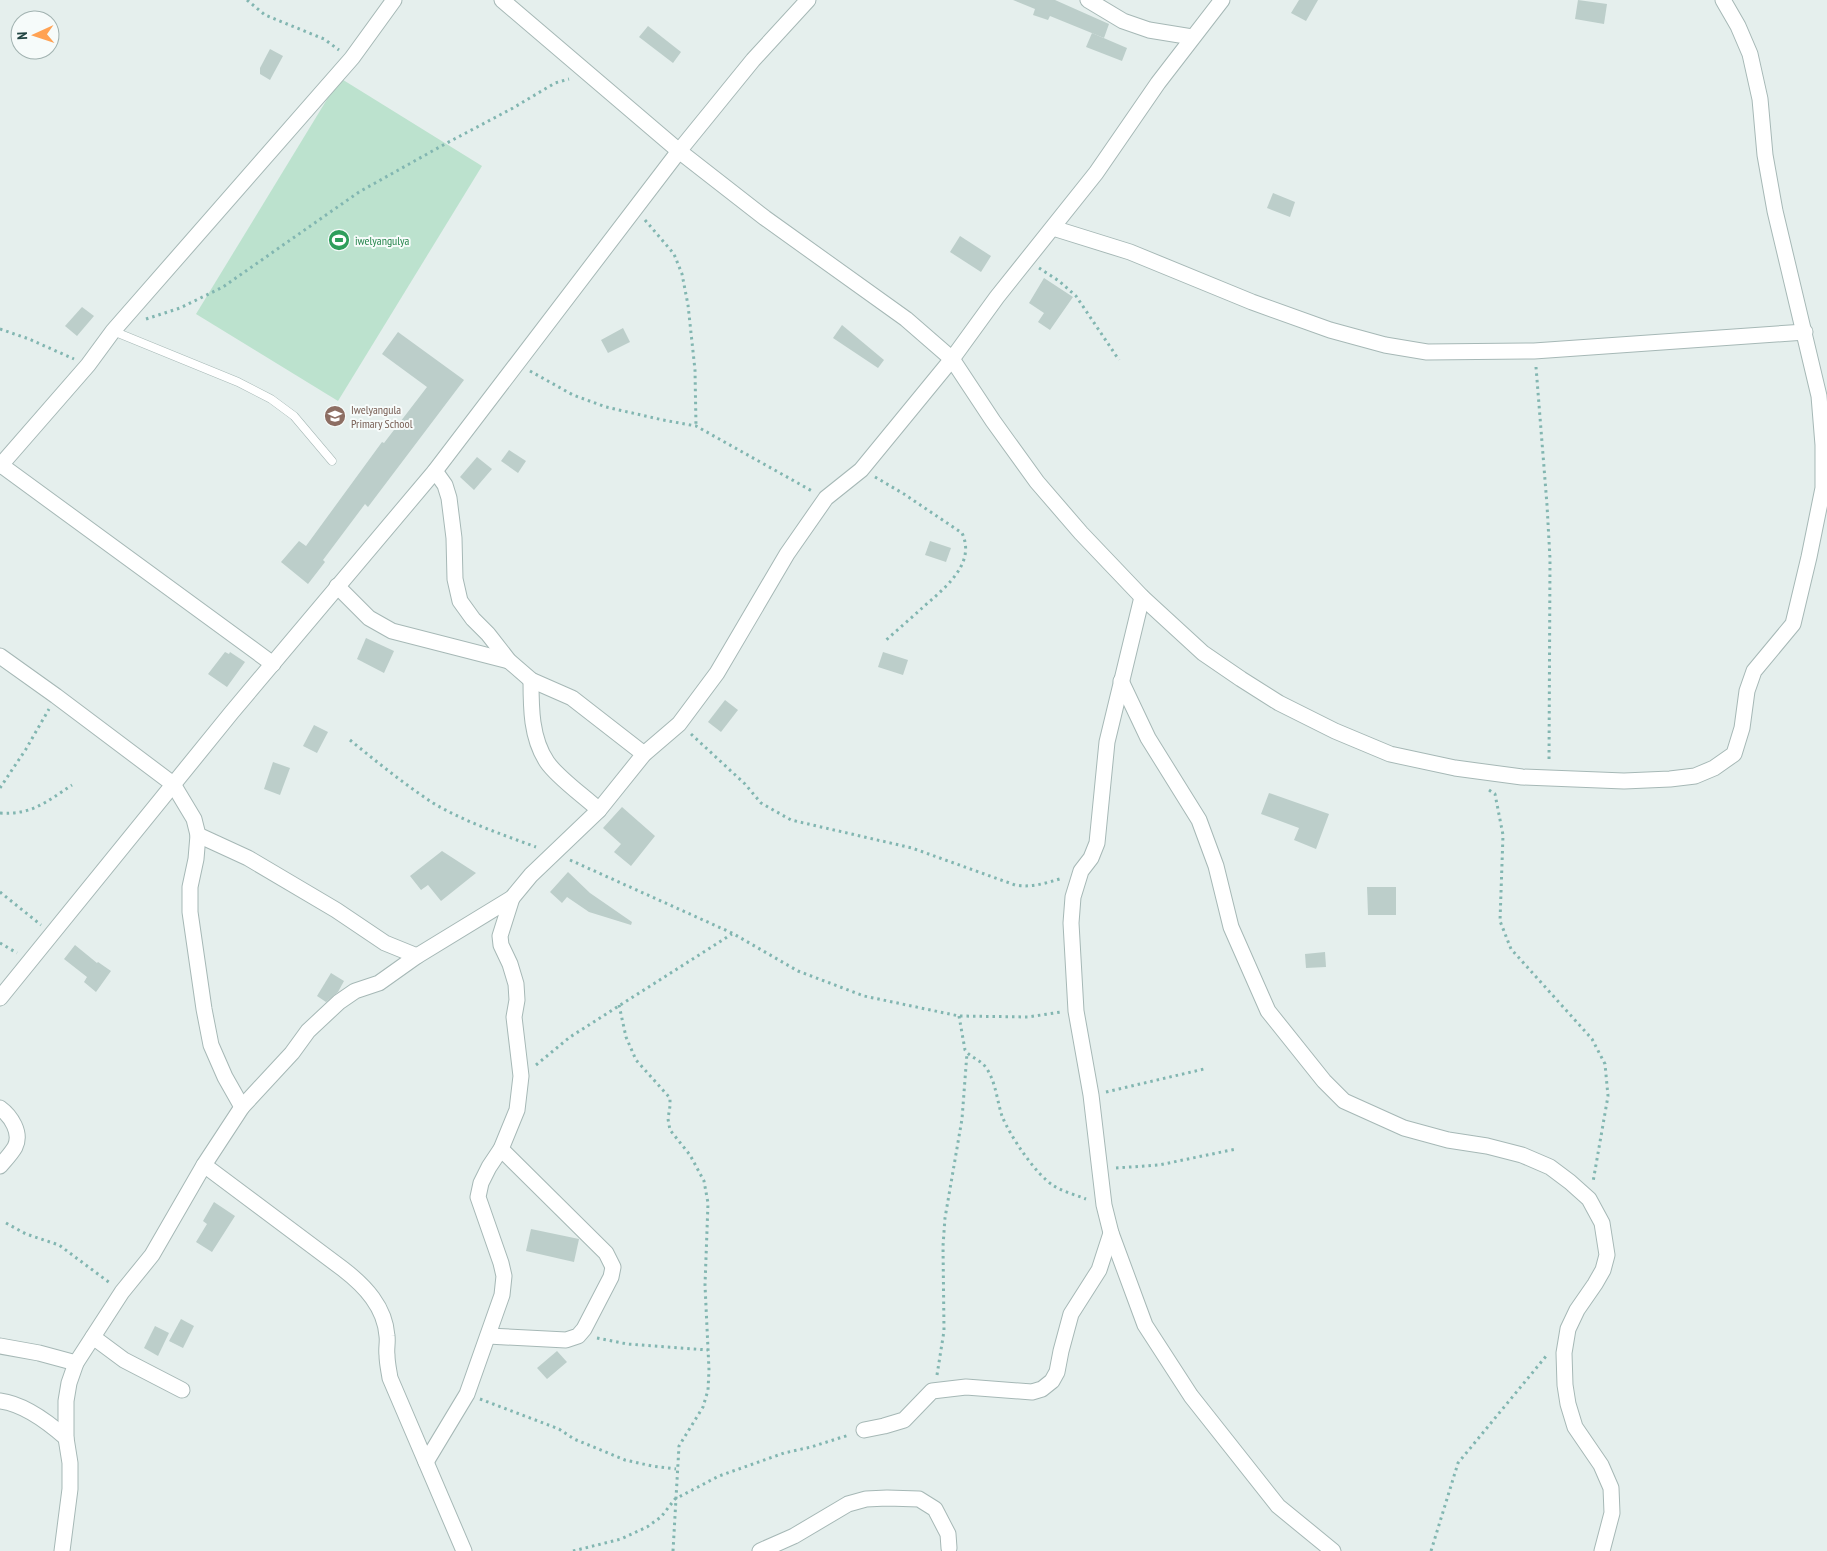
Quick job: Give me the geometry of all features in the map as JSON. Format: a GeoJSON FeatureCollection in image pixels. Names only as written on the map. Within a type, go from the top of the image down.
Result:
{"type":"FeatureCollection","features":[{"type":"Feature","properties":{"kind":"street"},"geometry":{"type":"LineString","coordinates":[[273,664],[0,466],[88,365],[113,331],[352,58],[394,0]]}},
{"type":"Feature","properties":{"kind":"street"},"geometry":{"type":"LineString","coordinates":[[502,0],[678,151],[764,218],[906,319],[952,359],[993,421],[1037,482],[1081,533],[1142,597],[1204,653],[1241,679],[1279,703],[1335,731],[1390,754],[1455,768],[1522,777],[1624,781],[1695,776],[1714,768],[1734,754],[1742,728],[1747,691],[1754,671],[1794,624],[1823,488],[1823,445],[1819,396],[1776,211],[1765,155],[1760,99],[1750,54],[1738,26],[1723,0]]}},
{"type":"Feature","properties":{"kind":"street"},"geometry":{"type":"LineString","coordinates":[[0,998],[173,784],[435,471],[678,151],[753,60],[808,0]]}},
{"type":"Feature","properties":{"kind":"street"},"geometry":{"type":"LineString","coordinates":[[1088,0],[1123,21],[1149,30],[1192,37]]}},
{"type":"Feature","properties":{"kind":"street"},"geometry":{"type":"LineString","coordinates":[[62,1551],[70,1489],[70,1463],[66,1438],[66,1401],[76,1363],[122,1292],[152,1255],[204,1165],[242,1108],[292,1053],[308,1031],[339,1002],[355,991],[379,983],[417,956],[512,898],[531,875],[599,810],[644,754],[679,724],[717,672],[787,554],[826,498],[861,470],[952,359],[1026,260],[1096,173],[1192,37],[1222,0]]}},
{"type":"Feature","properties":{"kind":"street"},"geometry":{"type":"LineString","coordinates":[[1053,228],[1130,252],[1252,302],[1360,339],[1427,352],[1534,351],[1804,332]]}},
{"type":"Feature","properties":{"kind":"street"},"geometry":{"type":"LineString","coordinates":[[435,471],[445,485],[449,498],[454,538],[455,579],[460,601],[473,620],[488,634],[509,661],[531,680],[572,698],[644,754]]}},
{"type":"Feature","properties":{"kind":"street"},"geometry":{"type":"LineString","coordinates":[[337,586],[369,618],[392,632],[509,661]]}},
{"type":"Feature","properties":{"kind":"street"},"geometry":{"type":"LineString","coordinates":[[1142,597],[1107,742],[1096,843],[1092,858],[1081,871],[1073,897],[1071,923],[1076,1011],[1091,1095],[1098,1169],[1104,1205],[1111,1233],[1145,1325],[1191,1396],[1278,1506],[1333,1551]]}},
{"type":"Feature","properties":{"kind":"street"},"geometry":{"type":"LineString","coordinates":[[0,656],[173,784],[194,819],[198,835],[196,859],[190,887],[190,912],[204,1009],[211,1045],[225,1078],[242,1108]]}},
{"type":"Feature","properties":{"kind":"street"},"geometry":{"type":"LineString","coordinates":[[531,680],[531,714],[538,742],[548,763],[599,810]]}},
{"type":"Feature","properties":{"kind":"street"},"geometry":{"type":"LineString","coordinates":[[1121,681],[1148,738],[1199,820],[1216,866],[1231,927],[1268,1011],[1324,1081],[1344,1101],[1404,1128],[1448,1140],[1487,1146],[1522,1155],[1550,1167],[1590,1199],[1602,1223],[1607,1255],[1603,1270],[1576,1310],[1568,1329],[1564,1361],[1568,1404],[1575,1427],[1601,1464],[1611,1488],[1612,1513],[1602,1551]]}},
{"type":"Feature","properties":{"kind":"street"},"geometry":{"type":"LineString","coordinates":[[198,835],[248,858],[336,910],[385,943],[417,956]]}},
{"type":"Feature","properties":{"kind":"street"},"geometry":{"type":"LineString","coordinates":[[426,1462],[467,1394],[502,1295],[504,1276],[478,1197],[481,1183],[488,1167],[501,1149],[517,1110],[521,1076],[514,1017],[517,1000],[516,984],[510,964],[501,945],[500,936],[512,898]]}},
{"type":"Feature","properties":{"kind":"street"},"geometry":{"type":"LineString","coordinates":[[0,1108],[12,1121],[17,1141],[0,1166]]}},
{"type":"Feature","properties":{"kind":"street"},"geometry":{"type":"LineString","coordinates":[[488,1336],[566,1340],[581,1334],[611,1277],[612,1263],[606,1253],[501,1149]]}},
{"type":"Feature","properties":{"kind":"street"},"geometry":{"type":"LineString","coordinates":[[204,1165],[318,1248],[362,1284],[376,1302],[384,1319],[388,1336],[386,1357],[390,1378],[464,1551]]}},
{"type":"Feature","properties":{"kind":"street"},"geometry":{"type":"LineString","coordinates":[[864,1430],[904,1420],[932,1390],[966,1387],[1032,1392],[1042,1389],[1052,1381],[1057,1372],[1071,1314],[1099,1270],[1111,1233]]}},
{"type":"Feature","properties":{"kind":"street"},"geometry":{"type":"LineString","coordinates":[[93,1336],[124,1360],[182,1390]]}},
{"type":"Feature","properties":{"kind":"street"},"geometry":{"type":"LineString","coordinates":[[0,1346],[39,1353],[76,1363]]}},
{"type":"Feature","properties":{"kind":"street"},"geometry":{"type":"LineString","coordinates":[[0,1401],[34,1414],[66,1438]]}},
{"type":"Feature","properties":{"kind":"street"},"geometry":{"type":"LineString","coordinates":[[760,1551],[794,1536],[848,1504],[866,1499],[887,1498],[919,1499],[935,1509],[948,1534],[949,1548]]}},
{"type":"Feature","properties":{"kind":"lane"},"geometry":{"type":"LineString","coordinates":[[113,331],[238,382],[271,399],[294,416],[332,461]]}},
{"type":"Feature","properties":{"kind":"path"},"geometry":{"type":"LineString","coordinates":[[248,0],[265,15],[324,39],[352,58]]}},
{"type":"Feature","properties":{"kind":"path"},"geometry":{"type":"LineString","coordinates":[[113,331],[180,308],[223,286],[359,192],[555,83],[589,73]]}},
{"type":"Feature","properties":{"kind":"path"},"geometry":{"type":"LineString","coordinates":[[635,208],[674,254],[682,274],[688,305],[695,370],[696,426]]}},
{"type":"Feature","properties":{"kind":"path"},"geometry":{"type":"LineString","coordinates":[[1026,260],[1059,281],[1076,296],[1119,360]]}},
{"type":"Feature","properties":{"kind":"path"},"geometry":{"type":"LineString","coordinates":[[0,329],[29,339],[88,365]]}},
{"type":"Feature","properties":{"kind":"path"},"geometry":{"type":"LineString","coordinates":[[1534,351],[1550,559],[1550,778]]}},
{"type":"Feature","properties":{"kind":"path"},"geometry":{"type":"LineString","coordinates":[[516,364],[573,394],[606,407],[696,426],[826,498]]}},
{"type":"Feature","properties":{"kind":"path"},"geometry":{"type":"LineString","coordinates":[[861,470],[904,494],[962,533],[966,542],[966,552],[960,569],[949,584],[884,642]]}},
{"type":"Feature","properties":{"kind":"path"},"geometry":{"type":"LineString","coordinates":[[0,788],[26,749],[56,696]]}},
{"type":"Feature","properties":{"kind":"path"},"geometry":{"type":"LineString","coordinates":[[679,724],[745,784],[761,803],[791,820],[912,848],[1024,887],[1038,886],[1081,871]]}},
{"type":"Feature","properties":{"kind":"path"},"geometry":{"type":"LineString","coordinates":[[350,740],[387,770],[434,803],[483,828],[554,853],[732,933],[798,971],[864,996],[959,1016],[1028,1016],[1076,1011]]}},
{"type":"Feature","properties":{"kind":"path"},"geometry":{"type":"LineString","coordinates":[[0,813],[15,814],[27,812],[72,785]]}},
{"type":"Feature","properties":{"kind":"path"},"geometry":{"type":"LineString","coordinates":[[1487,789],[1495,794],[1503,835],[1500,921],[1510,949],[1592,1040],[1605,1064],[1608,1096],[1590,1199]]}},
{"type":"Feature","properties":{"kind":"path"},"geometry":{"type":"LineString","coordinates":[[0,892],[53,934]]}},
{"type":"Feature","properties":{"kind":"path"},"geometry":{"type":"LineString","coordinates":[[521,1076],[570,1038],[732,933]]}},
{"type":"Feature","properties":{"kind":"path"},"geometry":{"type":"LineString","coordinates":[[619,1005],[626,1037],[636,1060],[670,1098],[668,1120],[670,1130],[690,1155],[704,1181],[707,1191],[708,1231],[705,1285],[709,1370],[706,1398],[697,1418],[679,1446],[676,1469],[673,1551]]}},
{"type":"Feature","properties":{"kind":"path"},"geometry":{"type":"LineString","coordinates":[[932,1390],[943,1342],[943,1246],[945,1218],[962,1118],[967,1053],[964,1047],[959,1016]]}},
{"type":"Feature","properties":{"kind":"path"},"geometry":{"type":"LineString","coordinates":[[967,1053],[982,1062],[988,1070],[1009,1132],[1042,1177],[1056,1187],[1104,1205]]}},
{"type":"Feature","properties":{"kind":"path"},"geometry":{"type":"LineString","coordinates":[[1091,1095],[1204,1069]]}},
{"type":"Feature","properties":{"kind":"path"},"geometry":{"type":"LineString","coordinates":[[1098,1169],[1159,1165],[1236,1149]]}},
{"type":"Feature","properties":{"kind":"path"},"geometry":{"type":"LineString","coordinates":[[6,1223],[26,1234],[59,1245],[122,1292]]}},
{"type":"Feature","properties":{"kind":"path"},"geometry":{"type":"LineString","coordinates":[[581,1334],[627,1344],[708,1350]]}},
{"type":"Feature","properties":{"kind":"path"},"geometry":{"type":"LineString","coordinates":[[1431,1551],[1458,1463],[1551,1350]]}},
{"type":"Feature","properties":{"kind":"path"},"geometry":{"type":"LineString","coordinates":[[467,1394],[559,1429],[588,1445],[625,1460],[676,1469]]}},
{"type":"Feature","properties":{"kind":"path"},"geometry":{"type":"LineString","coordinates":[[573,1551],[622,1539],[647,1527],[661,1517],[675,1499],[719,1476],[784,1453],[811,1447],[864,1430]]}},
{"type":"Feature","properties":{"kind":"green space","name":"iwelyangulya"},"geometry":{"type":"Polygon","coordinates":[[[340,78],[482,166],[338,401],[196,314],[340,78]]]}},
{"type":"Feature","properties":{"kind":"building"},"geometry":{"type":"Polygon","coordinates":[[[1013,0],[1055,0],[1109,24],[1104,38],[1050,16],[1048,20],[1033,15],[1035,9],[1013,0]]]}},
{"type":"Feature","properties":{"kind":"building"},"geometry":{"type":"Polygon","coordinates":[[[1299,0],[1318,0],[1306,21],[1291,13],[1299,0]]]}},
{"type":"Feature","properties":{"kind":"building"},"geometry":{"type":"Polygon","coordinates":[[[1578,0],[1607,4],[1604,24],[1575,19],[1578,0]]]}},
{"type":"Feature","properties":{"kind":"building"},"geometry":{"type":"Polygon","coordinates":[[[648,26],[681,52],[673,63],[639,37],[648,26]]]}},
{"type":"Feature","properties":{"kind":"building"},"geometry":{"type":"Polygon","coordinates":[[[1092,33],[1127,48],[1122,61],[1086,47],[1092,33]]]}},
{"type":"Feature","properties":{"kind":"building"},"geometry":{"type":"Polygon","coordinates":[[[270,49],[283,56],[270,80],[260,74],[260,68],[270,49]]]}},
{"type":"Feature","properties":{"kind":"building"},"geometry":{"type":"Polygon","coordinates":[[[1273,193],[1295,202],[1290,217],[1267,208],[1273,193]]]}},
{"type":"Feature","properties":{"kind":"building"},"geometry":{"type":"Polygon","coordinates":[[[960,236],[991,256],[981,272],[950,252],[960,236]]]}},
{"type":"Feature","properties":{"kind":"building"},"geometry":{"type":"Polygon","coordinates":[[[1044,278],[1073,297],[1050,330],[1038,322],[1044,313],[1029,303],[1044,278]]]}},
{"type":"Feature","properties":{"kind":"building"},"geometry":{"type":"Polygon","coordinates":[[[82,307],[94,316],[77,336],[65,326],[82,307]]]}},
{"type":"Feature","properties":{"kind":"building"},"geometry":{"type":"Polygon","coordinates":[[[842,325],[884,360],[878,368],[833,338],[842,325]]]}},
{"type":"Feature","properties":{"kind":"building"},"geometry":{"type":"Polygon","coordinates":[[[623,328],[630,342],[608,353],[601,340],[623,328]]]}},
{"type":"Feature","properties":{"kind":"building"},"geometry":{"type":"Polygon","coordinates":[[[398,332],[464,380],[368,507],[365,504],[323,560],[325,562],[308,584],[281,562],[299,541],[306,546],[382,442],[384,443],[427,387],[382,354],[398,332]]]}},
{"type":"Feature","properties":{"kind":"building"},"geometry":{"type":"Polygon","coordinates":[[[509,450],[526,461],[518,473],[501,461],[509,450]]]}},
{"type":"Feature","properties":{"kind":"building"},"geometry":{"type":"Polygon","coordinates":[[[477,457],[492,469],[474,490],[460,477],[477,457]]]}},
{"type":"Feature","properties":{"kind":"building"},"geometry":{"type":"Polygon","coordinates":[[[930,541],[951,548],[946,562],[925,555],[930,541]]]}},
{"type":"Feature","properties":{"kind":"building"},"geometry":{"type":"Polygon","coordinates":[[[366,638],[394,651],[384,673],[357,659],[366,638]]]}},
{"type":"Feature","properties":{"kind":"building"},"geometry":{"type":"Polygon","coordinates":[[[225,652],[229,654],[230,652],[245,662],[227,687],[208,674],[225,652]]]}},
{"type":"Feature","properties":{"kind":"building"},"geometry":{"type":"Polygon","coordinates":[[[883,652],[908,660],[903,675],[878,667],[883,652]]]}},
{"type":"Feature","properties":{"kind":"building"},"geometry":{"type":"Polygon","coordinates":[[[725,700],[738,710],[721,732],[708,722],[725,700]]]}},
{"type":"Feature","properties":{"kind":"building"},"geometry":{"type":"Polygon","coordinates":[[[314,725],[328,732],[317,753],[303,746],[314,725]]]}},
{"type":"Feature","properties":{"kind":"building"},"geometry":{"type":"Polygon","coordinates":[[[273,762],[290,768],[280,795],[264,789],[273,762]]]}},
{"type":"Feature","properties":{"kind":"building"},"geometry":{"type":"Polygon","coordinates":[[[1269,793],[1329,814],[1316,849],[1294,840],[1299,828],[1261,814],[1269,793]]]}},
{"type":"Feature","properties":{"kind":"building"},"geometry":{"type":"Polygon","coordinates":[[[622,807],[655,836],[631,866],[614,852],[621,844],[603,828],[622,807]]]}},
{"type":"Feature","properties":{"kind":"building"},"geometry":{"type":"Polygon","coordinates":[[[442,851],[476,873],[441,901],[428,885],[421,890],[410,876],[442,851]]]}},
{"type":"Feature","properties":{"kind":"building"},"geometry":{"type":"Polygon","coordinates":[[[568,872],[590,893],[632,922],[631,925],[589,912],[567,897],[562,903],[550,892],[568,872]]]}},
{"type":"Feature","properties":{"kind":"building"},"geometry":{"type":"Polygon","coordinates":[[[1367,887],[1396,887],[1396,915],[1368,915],[1367,887]]]}},
{"type":"Feature","properties":{"kind":"building"},"geometry":{"type":"Polygon","coordinates":[[[75,945],[97,963],[111,971],[96,992],[84,982],[87,977],[64,959],[75,945]]]}},
{"type":"Feature","properties":{"kind":"building"},"geometry":{"type":"Polygon","coordinates":[[[1325,952],[1326,967],[1306,968],[1305,954],[1325,952]]]}},
{"type":"Feature","properties":{"kind":"building"},"geometry":{"type":"Polygon","coordinates":[[[331,973],[344,981],[338,992],[326,1002],[317,996],[331,973]]]}},
{"type":"Feature","properties":{"kind":"building"},"geometry":{"type":"Polygon","coordinates":[[[214,1202],[235,1216],[212,1252],[196,1242],[207,1224],[203,1221],[214,1202]]]}},
{"type":"Feature","properties":{"kind":"building"},"geometry":{"type":"Polygon","coordinates":[[[531,1229],[579,1239],[574,1262],[526,1251],[531,1229]]]}},
{"type":"Feature","properties":{"kind":"building"},"geometry":{"type":"Polygon","coordinates":[[[181,1319],[194,1326],[183,1348],[169,1341],[181,1319]]]}},
{"type":"Feature","properties":{"kind":"building"},"geometry":{"type":"Polygon","coordinates":[[[155,1326],[169,1333],[158,1356],[144,1348],[155,1326]]]}},
{"type":"Feature","properties":{"kind":"building"},"geometry":{"type":"Polygon","coordinates":[[[557,1351],[567,1362],[547,1379],[537,1368],[557,1351]]]}},
{"type":"Feature","properties":{"kind":"place","name":"iwelyangulya"},"geometry":{"type":"Point","coordinates":[339,240]}},
{"type":"Feature","properties":{"kind":"place","name":"Iwelyangula Primary School"},"geometry":{"type":"Point","coordinates":[335,416]}}]}
